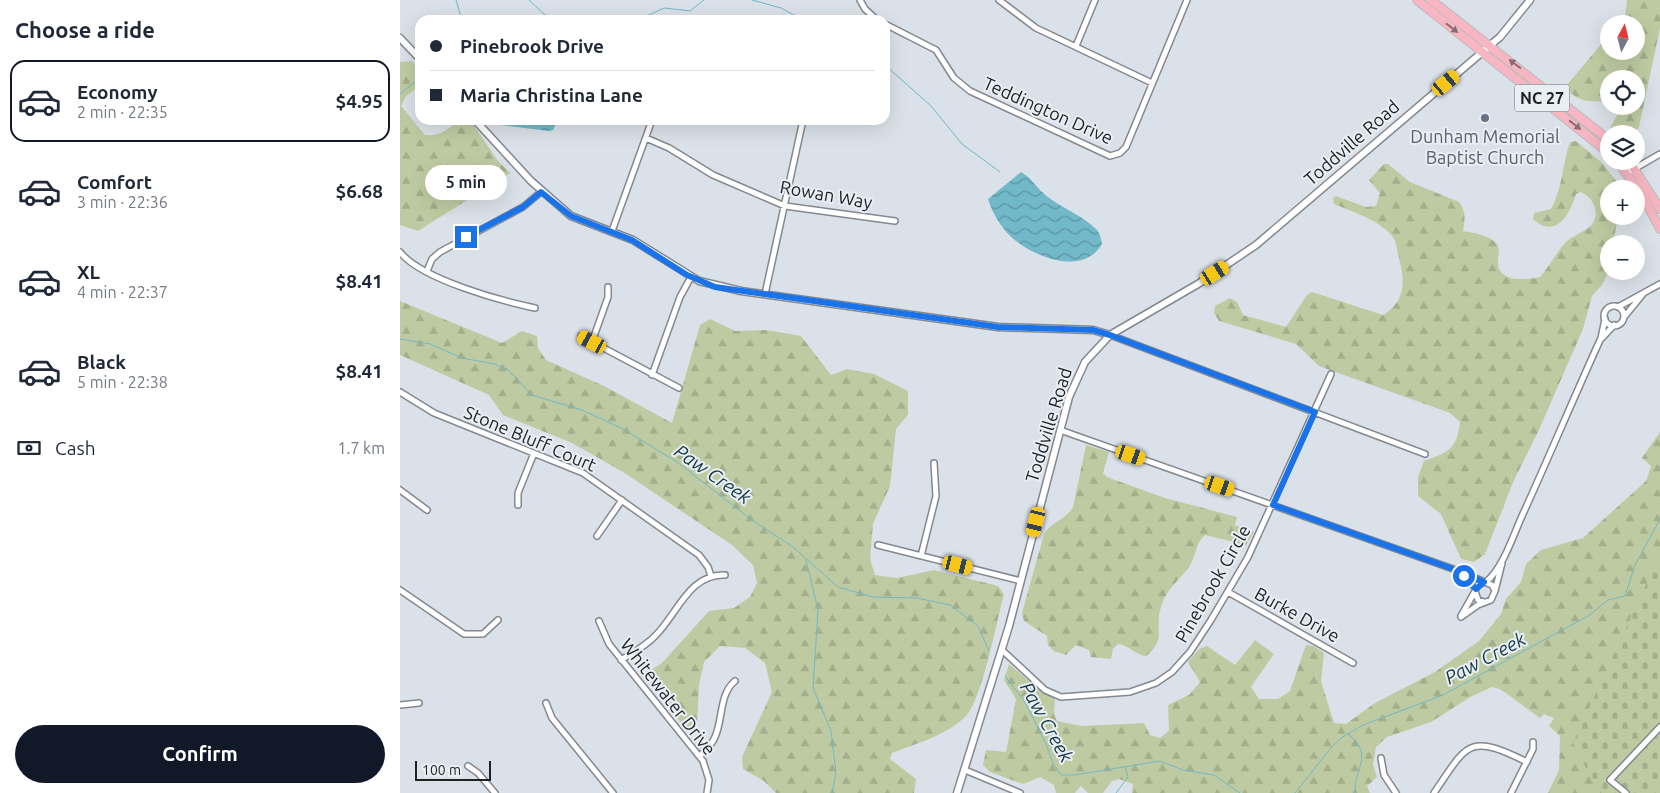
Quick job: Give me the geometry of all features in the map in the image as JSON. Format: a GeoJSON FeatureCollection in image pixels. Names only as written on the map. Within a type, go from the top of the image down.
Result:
{"type":"FeatureCollection","features":[{"type":"Feature","properties":{"kind":"main road","name":"NC 27"},"geometry":{"type":"LineString","coordinates":[[1417,0],[1600,146]]}},
{"type":"Feature","properties":{"kind":"main road","name":"NC 27"},"geometry":{"type":"LineString","coordinates":[[1431,0],[1600,133]]}},
{"type":"Feature","properties":{"kind":"main road"},"geometry":{"type":"LineString","coordinates":[[1624,170],[1660,229]]}},
{"type":"Feature","properties":{"kind":"main road"},"geometry":{"type":"LineString","coordinates":[[1636,170],[1660,209]]}},
{"type":"Feature","properties":{"kind":"street"},"geometry":{"type":"LineString","coordinates":[[860,0],[865,9],[872,15]]}},
{"type":"Feature","properties":{"kind":"street"},"geometry":{"type":"LineString","coordinates":[[998,0],[1029,24],[1152,83]]}},
{"type":"Feature","properties":{"kind":"street"},"geometry":{"type":"LineString","coordinates":[[1076,46],[1095,0]]}},
{"type":"Feature","properties":{"kind":"street","name":"Teddington Drive"},"geometry":{"type":"LineString","coordinates":[[890,27],[936,50],[954,78],[970,91],[1105,155],[1118,154],[1126,147],[1187,0]]}},
{"type":"Feature","properties":{"kind":"street","name":"Toddville Road"},"geometry":{"type":"LineString","coordinates":[[957,793],[1002,650],[1060,430],[1078,374],[1089,356],[1110,335],[1198,284],[1256,245],[1490,46],[1530,0]]}},
{"type":"Feature","properties":{"kind":"street"},"geometry":{"type":"LineString","coordinates":[[400,38],[415,54]]}},
{"type":"Feature","properties":{"kind":"street"},"geometry":{"type":"LineString","coordinates":[[480,125],[541,192],[571,216],[612,231],[645,246],[691,277],[715,287],[998,327],[1093,330],[1425,454]]}},
{"type":"Feature","properties":{"kind":"street"},"geometry":{"type":"LineString","coordinates":[[612,231],[650,125]]}},
{"type":"Feature","properties":{"kind":"street"},"geometry":{"type":"LineString","coordinates":[[765,294],[786,206],[802,125]]}},
{"type":"Feature","properties":{"kind":"street","name":"Rowan Way"},"geometry":{"type":"LineString","coordinates":[[646,138],[670,148],[713,175],[786,206],[896,221]]}},
{"type":"Feature","properties":{"kind":"street"},"geometry":{"type":"LineString","coordinates":[[1645,163],[1660,154]]}},
{"type":"Feature","properties":{"kind":"street"},"geometry":{"type":"LineString","coordinates":[[1627,173],[1633,170]]}},
{"type":"Feature","properties":{"kind":"street"},"geometry":{"type":"LineString","coordinates":[[426,271],[432,259],[440,252],[523,207],[541,192]]}},
{"type":"Feature","properties":{"kind":"street"},"geometry":{"type":"LineString","coordinates":[[400,252],[408,260],[426,271],[484,296],[535,308]]}},
{"type":"Feature","properties":{"kind":"street"},"geometry":{"type":"LineString","coordinates":[[652,375],[680,297],[691,277]]}},
{"type":"Feature","properties":{"kind":"street"},"geometry":{"type":"LineString","coordinates":[[1503,558],[1493,598],[1461,617],[1475,590],[1492,577],[1503,558],[1601,338],[1607,309],[1612,306],[1618,307],[1660,284]]}},
{"type":"Feature","properties":{"kind":"street"},"geometry":{"type":"LineString","coordinates":[[592,342],[608,297],[608,287]]}},
{"type":"Feature","properties":{"kind":"street"},"geometry":{"type":"LineString","coordinates":[[1601,338],[1614,325],[1622,322],[1643,294]]}},
{"type":"Feature","properties":{"kind":"street"},"geometry":{"type":"LineString","coordinates":[[1618,307],[1625,316]]}},
{"type":"Feature","properties":{"kind":"street"},"geometry":{"type":"LineString","coordinates":[[1605,319],[1609,324],[1614,325]]}},
{"type":"Feature","properties":{"kind":"street"},"geometry":{"type":"LineString","coordinates":[[581,336],[679,388]]}},
{"type":"Feature","properties":{"kind":"street","name":"Pinebrook Circle"},"geometry":{"type":"LineString","coordinates":[[1002,650],[1030,678],[1054,695],[1075,697],[1130,692],[1156,683],[1176,668],[1190,652],[1228,592],[1273,505],[1331,374]]}},
{"type":"Feature","properties":{"kind":"street","name":"Stone Bluff Court"},"geometry":{"type":"LineString","coordinates":[[400,392],[434,414],[583,473],[699,555],[708,567],[711,576]]}},
{"type":"Feature","properties":{"kind":"street"},"geometry":{"type":"LineString","coordinates":[[1060,430],[1461,572],[1492,585],[1495,591]]}},
{"type":"Feature","properties":{"kind":"street"},"geometry":{"type":"LineString","coordinates":[[518,505],[518,493],[534,454]]}},
{"type":"Feature","properties":{"kind":"street"},"geometry":{"type":"LineString","coordinates":[[921,556],[936,496],[934,462]]}},
{"type":"Feature","properties":{"kind":"street"},"geometry":{"type":"LineString","coordinates":[[400,490],[427,510]]}},
{"type":"Feature","properties":{"kind":"street"},"geometry":{"type":"LineString","coordinates":[[597,536],[622,500]]}},
{"type":"Feature","properties":{"kind":"street"},"geometry":{"type":"LineString","coordinates":[[878,545],[1020,581]]}},
{"type":"Feature","properties":{"kind":"street"},"geometry":{"type":"LineString","coordinates":[[1461,572],[1475,590],[1478,600],[1485,602]]}},
{"type":"Feature","properties":{"kind":"street"},"geometry":{"type":"LineString","coordinates":[[621,660],[652,639],[694,586],[711,576],[725,575]]}},
{"type":"Feature","properties":{"kind":"street"},"geometry":{"type":"LineString","coordinates":[[400,590],[464,634],[483,634],[498,620]]}},
{"type":"Feature","properties":{"kind":"street","name":"Burke Drive"},"geometry":{"type":"LineString","coordinates":[[1228,592],[1353,663]]}},
{"type":"Feature","properties":{"kind":"street","name":"Whitewater Drive"},"geometry":{"type":"LineString","coordinates":[[599,621],[604,636],[621,660],[700,756],[708,773],[707,793]]}},
{"type":"Feature","properties":{"kind":"street"},"geometry":{"type":"LineString","coordinates":[[700,756],[715,738],[725,696],[730,684],[735,681]]}},
{"type":"Feature","properties":{"kind":"street"},"geometry":{"type":"LineString","coordinates":[[400,705],[418,703]]}},
{"type":"Feature","properties":{"kind":"street"},"geometry":{"type":"LineString","coordinates":[[546,703],[552,718],[613,793]]}},
{"type":"Feature","properties":{"kind":"street"},"geometry":{"type":"LineString","coordinates":[[1626,793],[1610,780],[1660,727]]}},
{"type":"Feature","properties":{"kind":"street"},"geometry":{"type":"LineString","coordinates":[[1511,793],[1533,749],[1532,742]]}},
{"type":"Feature","properties":{"kind":"street"},"geometry":{"type":"LineString","coordinates":[[1434,793],[1464,751],[1475,746],[1492,746],[1527,762]]}},
{"type":"Feature","properties":{"kind":"street"},"geometry":{"type":"LineString","coordinates":[[1381,758],[1384,775],[1396,793]]}},
{"type":"Feature","properties":{"kind":"street"},"geometry":{"type":"LineString","coordinates":[[468,766],[478,772],[495,793]]}},
{"type":"Feature","properties":{"kind":"street"},"geometry":{"type":"LineString","coordinates":[[965,770],[1020,793]]}},
{"type":"Feature","properties":{"kind":"green space"},"geometry":{"type":"Polygon","coordinates":[[[1627,0],[1660,0],[1660,28],[1645,99],[1645,70],[1600,70],[1600,101],[1584,100],[1574,96],[1566,86],[1600,46],[1600,60],[1645,60],[1645,15],[1625,15],[1627,0]]]}},
{"type":"Feature","properties":{"kind":"green space"},"geometry":{"type":"Polygon","coordinates":[[[412,61],[415,64],[415,90],[406,96],[401,106],[415,125],[425,135],[433,135],[439,134],[455,125],[473,125],[498,161],[510,173],[418,231],[400,225],[400,62],[412,61]]]}},
{"type":"Feature","properties":{"kind":"green space"},"geometry":{"type":"Polygon","coordinates":[[[1617,115],[1642,115],[1639,125],[1612,125],[1617,115]]]}},
{"type":"Feature","properties":{"kind":"green space"},"geometry":{"type":"Polygon","coordinates":[[[1576,141],[1600,161],[1600,170],[1607,170],[1616,180],[1600,180],[1600,225],[1616,225],[1615,235],[1600,235],[1600,280],[1604,280],[1592,296],[1583,329],[1538,432],[1514,480],[1485,554],[1474,562],[1461,559],[1441,514],[1418,496],[1418,477],[1424,461],[1445,453],[1450,449],[1459,431],[1460,422],[1450,413],[1319,366],[1296,344],[1219,321],[1214,313],[1215,306],[1230,298],[1237,302],[1243,315],[1286,327],[1307,295],[1312,292],[1383,315],[1391,309],[1400,296],[1403,281],[1396,245],[1392,236],[1387,230],[1373,221],[1334,204],[1333,198],[1336,196],[1366,207],[1376,206],[1380,193],[1369,180],[1384,164],[1388,164],[1410,182],[1459,202],[1464,215],[1463,231],[1485,236],[1498,245],[1499,269],[1503,274],[1508,277],[1521,279],[1540,277],[1565,243],[1591,226],[1596,215],[1593,203],[1581,192],[1576,194],[1566,216],[1555,226],[1541,225],[1533,219],[1534,213],[1551,209],[1555,201],[1570,142],[1576,141]]]}},
{"type":"Feature","properties":{"kind":"green space"},"geometry":{"type":"Polygon","coordinates":[[[400,301],[502,343],[522,331],[537,336],[538,348],[546,360],[604,386],[672,423],[700,325],[710,319],[735,331],[767,330],[801,336],[831,375],[847,369],[874,374],[908,391],[908,415],[896,429],[890,486],[873,524],[870,559],[875,575],[897,578],[934,570],[998,586],[1004,594],[983,679],[971,709],[964,718],[948,730],[892,753],[890,759],[916,779],[914,793],[776,793],[764,781],[743,769],[742,757],[772,692],[765,663],[745,648],[720,646],[704,662],[699,685],[697,725],[687,731],[654,686],[642,675],[661,664],[709,611],[734,608],[750,597],[757,583],[753,565],[732,545],[623,472],[572,443],[503,415],[489,395],[400,355],[400,301]]]}},
{"type":"Feature","properties":{"kind":"green space"},"geometry":{"type":"Polygon","coordinates":[[[1660,432],[1660,688],[1636,793],[1548,793],[1559,770],[1560,736],[1549,726],[1554,718],[1544,714],[1540,718],[1500,689],[1492,687],[1472,696],[1431,722],[1387,737],[1376,747],[1373,764],[1377,777],[1367,786],[1370,793],[1132,793],[1133,784],[1119,779],[1112,781],[1103,793],[1088,793],[1081,786],[1075,793],[1056,793],[1054,785],[1040,777],[1023,784],[990,772],[983,765],[986,750],[1006,752],[1016,699],[1004,680],[1009,664],[1037,688],[1055,699],[1054,712],[1057,721],[1082,726],[1144,723],[1150,735],[1160,738],[1169,731],[1168,705],[1189,695],[1200,682],[1188,662],[1199,649],[1207,646],[1235,665],[1255,640],[1274,654],[1251,687],[1259,699],[1278,699],[1290,691],[1306,645],[1314,646],[1324,653],[1321,681],[1334,723],[1346,724],[1375,703],[1435,672],[1479,641],[1501,614],[1506,599],[1521,582],[1526,564],[1541,550],[1583,538],[1646,481],[1651,466],[1642,458],[1660,432]]]}},
{"type":"Feature","properties":{"kind":"green space"},"geometry":{"type":"Polygon","coordinates":[[[1086,445],[1109,452],[1103,473],[1107,477],[1165,498],[1237,517],[1235,525],[1254,532],[1246,545],[1205,535],[1202,538],[1190,566],[1164,599],[1159,614],[1158,639],[1156,645],[1146,656],[1118,644],[1113,649],[1111,659],[1091,657],[1089,650],[1076,645],[1066,655],[1054,651],[1048,645],[1047,636],[1024,621],[1022,613],[1044,534],[1051,526],[1067,515],[1073,507],[1086,445]]]}},
{"type":"Feature","properties":{"kind":"green space"},"geometry":{"type":"Polygon","coordinates":[[[1660,554],[1660,793],[1602,793],[1597,789],[1573,743],[1660,554]]]}},
{"type":"Feature","properties":{"kind":"water"},"geometry":{"type":"Polygon","coordinates":[[[501,125],[556,125],[553,130],[501,125]]]}},
{"type":"Feature","properties":{"kind":"water"},"geometry":{"type":"Polygon","coordinates":[[[1021,172],[1047,197],[1090,223],[1096,229],[1102,244],[1094,254],[1084,259],[1073,261],[1049,258],[1026,248],[1003,228],[988,199],[1021,172]]]}},
{"type":"Feature","properties":{"kind":"waterway"},"geometry":{"type":"LineString","coordinates":[[456,0],[460,15]]}},
{"type":"Feature","properties":{"kind":"waterway"},"geometry":{"type":"LineString","coordinates":[[529,0],[546,15]]}},
{"type":"Feature","properties":{"kind":"waterway"},"geometry":{"type":"LineString","coordinates":[[649,15],[664,8],[690,11],[704,0]]}},
{"type":"Feature","properties":{"kind":"waterway"},"geometry":{"type":"LineString","coordinates":[[752,0],[781,8],[794,15]]}},
{"type":"Feature","properties":{"kind":"waterway"},"geometry":{"type":"LineString","coordinates":[[890,69],[931,106],[962,144],[1000,172]]}},
{"type":"Feature","properties":{"kind":"waterway"},"geometry":{"type":"LineString","coordinates":[[400,94],[415,82]]}},
{"type":"Feature","properties":{"kind":"waterway","name":"Paw Creek"},"geometry":{"type":"LineString","coordinates":[[400,339],[430,344],[462,358],[494,364],[507,369],[532,395],[582,410],[623,429],[677,462],[752,520],[793,547],[838,587],[873,597],[917,598],[950,605],[978,626],[989,651]]}},
{"type":"Feature","properties":{"kind":"waterway","name":"Paw Creek"},"geometry":{"type":"LineString","coordinates":[[1295,793],[1341,738],[1363,725],[1443,695],[1588,616],[1608,600],[1625,596],[1635,565],[1660,519]]}},
{"type":"Feature","properties":{"kind":"waterway"},"geometry":{"type":"LineString","coordinates":[[806,560],[818,610],[813,688],[831,731],[836,773],[832,793]]}},
{"type":"Feature","properties":{"kind":"waterway","name":"Paw Creek"},"geometry":{"type":"LineString","coordinates":[[1005,676],[1025,702],[1046,744],[1053,763],[1061,775],[1075,775],[1160,761],[1183,770],[1214,775],[1240,793]]}},
{"type":"Feature","properties":{"kind":"waterway"},"geometry":{"type":"LineString","coordinates":[[1348,734],[1356,742],[1362,755],[1355,793]]}},
{"type":"Feature","properties":{"kind":"waterway"},"geometry":{"type":"LineString","coordinates":[[1116,793],[1128,777],[1125,767]]}},
{"type":"Feature","properties":{"kind":"place","name":"Dunham Memorial Baptist Church"},"geometry":{"type":"Point","coordinates":[1485,118]}},
{"type":"Feature","properties":{"kind":"route"},"geometry":{"type":"LineString","coordinates":[[466,237],[528,204],[541,192],[571,216],[588,224],[612,231],[645,246],[687,275],[715,287],[998,327],[1093,330],[1110,335],[1315,412],[1273,505],[1456,570],[1484,582],[1477,586],[1476,589],[1464,576]]}}]}
